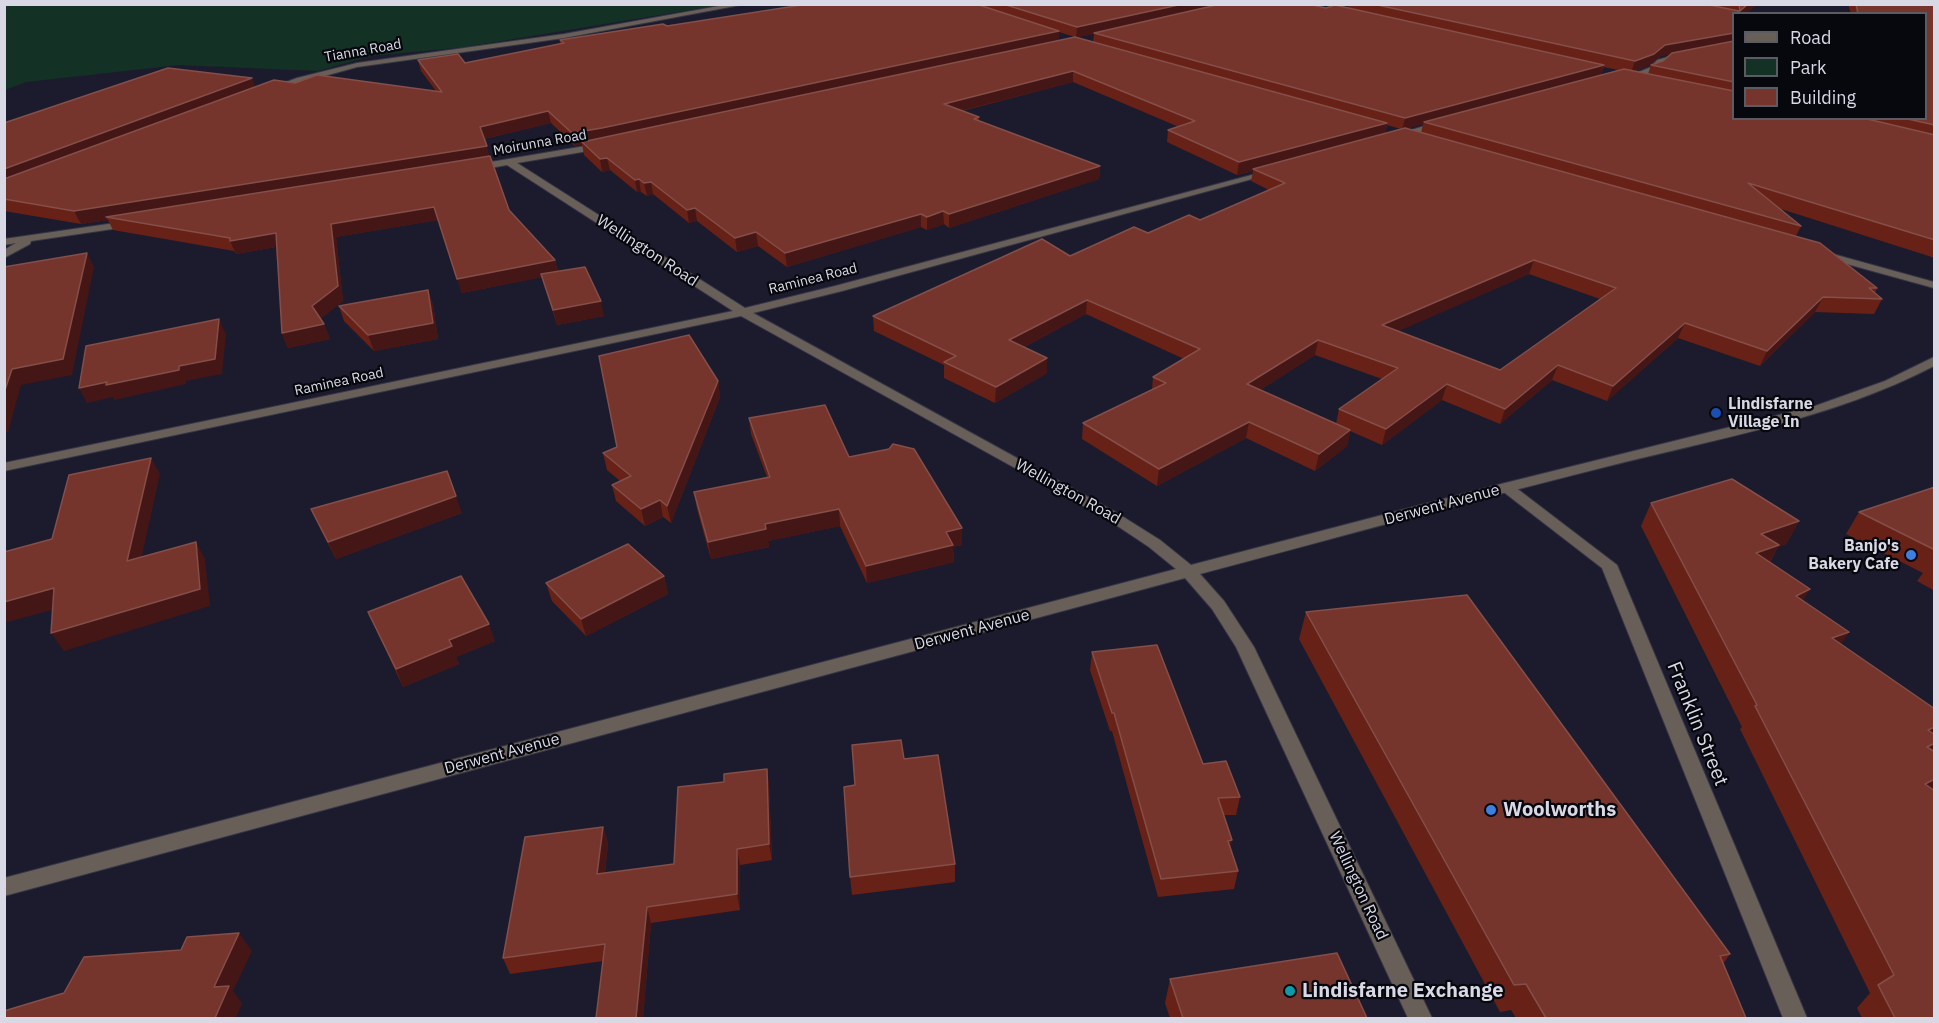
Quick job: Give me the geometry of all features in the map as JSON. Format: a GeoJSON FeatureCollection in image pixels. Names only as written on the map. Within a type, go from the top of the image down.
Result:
{"type":"FeatureCollection","features":[{"type":"Feature","properties":{"kind":"street","name":"Tianna Road"},"geometry":{"type":"LineString","coordinates":[[261,93],[315,74],[357,64],[508,45],[743,4]]}},
{"type":"Feature","properties":{"kind":"street"},"geometry":{"type":"LineString","coordinates":[[1628,78],[1654,69],[1664,60],[1694,54]]}},
{"type":"Feature","properties":{"kind":"street"},"geometry":{"type":"LineString","coordinates":[[1618,76],[1649,83]]}},
{"type":"Feature","properties":{"kind":"street"},"geometry":{"type":"LineString","coordinates":[[1381,141],[1395,133],[1450,121]]}},
{"type":"Feature","properties":{"kind":"street"},"geometry":{"type":"LineString","coordinates":[[1395,133],[1418,140]]}},
{"type":"Feature","properties":{"kind":"street","name":"Moirunna Road"},"geometry":{"type":"LineString","coordinates":[[468,169],[617,143]]}},
{"type":"Feature","properties":{"kind":"street","name":"Wellington Road"},"geometry":{"type":"LineString","coordinates":[[509,162],[743,312],[1113,516],[1151,540],[1191,572],[1216,600],[1245,647],[1420,1018]]}},
{"type":"Feature","properties":{"kind":"street","name":"Raminea Road"},"geometry":{"type":"LineString","coordinates":[[4,467],[743,312],[838,289],[1282,168]]}},
{"type":"Feature","properties":{"kind":"street"},"geometry":{"type":"LineString","coordinates":[[4,242],[142,222]]}},
{"type":"Feature","properties":{"kind":"street"},"geometry":{"type":"LineString","coordinates":[[4,255],[31,239]]}},
{"type":"Feature","properties":{"kind":"street"},"geometry":{"type":"LineString","coordinates":[[1810,250],[1935,285]]}},
{"type":"Feature","properties":{"kind":"street","name":"Derwent Avenue"},"geometry":{"type":"LineString","coordinates":[[4,887],[1506,487],[1820,409],[1890,384],[1935,361]]}},
{"type":"Feature","properties":{"kind":"street","name":"Franklin Street"},"geometry":{"type":"LineString","coordinates":[[1506,487],[1609,565],[1795,1018]]}},
{"type":"Feature","properties":{"kind":"green space"},"geometry":{"type":"Polygon","coordinates":[[[5,4],[720,5],[465,47],[371,56],[318,71],[179,65],[26,82],[5,90],[5,4]]]}},
{"type":"Feature","properties":{"kind":"building"},"geometry":{"type":"Polygon","coordinates":[[[808,4],[976,4],[1059,31],[572,133],[548,111],[480,127],[487,146],[74,211],[4,199],[4,179],[274,80],[295,83],[317,75],[442,92],[418,60],[458,54],[465,63],[564,43],[560,40],[808,4]]]}},
{"type":"Feature","properties":{"kind":"building"},"geometry":{"type":"Polygon","coordinates":[[[1003,4],[1183,4],[1077,27],[1003,4]]]}},
{"type":"Feature","properties":{"kind":"building"},"geometry":{"type":"Polygon","coordinates":[[[1221,4],[1308,4],[1326,8],[1335,5],[1604,65],[1405,118],[1094,33],[1221,4]]]}},
{"type":"Feature","properties":{"kind":"building"},"geometry":{"type":"Polygon","coordinates":[[[1373,4],[1704,4],[1739,11],[1732,12],[1732,33],[1665,45],[1654,54],[1635,61],[1373,4]]]}},
{"type":"Feature","properties":{"kind":"building"},"geometry":{"type":"Polygon","coordinates":[[[1739,4],[1748,4],[1740,11],[1739,4]]]}},
{"type":"Feature","properties":{"kind":"building"},"geometry":{"type":"Polygon","coordinates":[[[1856,4],[1935,4],[1935,125],[1912,120],[1927,120],[1927,12],[1858,12],[1856,4]]]}},
{"type":"Feature","properties":{"kind":"building"},"geometry":{"type":"Polygon","coordinates":[[[1075,37],[1387,123],[1239,162],[1168,130],[1195,121],[1073,71],[944,104],[979,117],[974,119],[1100,166],[949,214],[943,211],[927,217],[921,214],[785,253],[756,232],[735,238],[695,208],[687,210],[651,182],[644,183],[639,179],[635,180],[607,158],[600,159],[582,142],[1075,37]]]}},
{"type":"Feature","properties":{"kind":"building"},"geometry":{"type":"Polygon","coordinates":[[[1732,41],[1732,82],[1651,65],[1663,61],[1672,53],[1732,41]]]}},
{"type":"Feature","properties":{"kind":"building"},"geometry":{"type":"Polygon","coordinates":[[[168,68],[252,78],[4,169],[4,123],[168,68]]]}},
{"type":"Feature","properties":{"kind":"building"},"geometry":{"type":"Polygon","coordinates":[[[1624,69],[1732,91],[1732,120],[1871,120],[1935,135],[1935,240],[1748,183],[1801,226],[1424,122],[1624,69]]]}},
{"type":"Feature","properties":{"kind":"building"},"geometry":{"type":"Polygon","coordinates":[[[1405,128],[1820,243],[1877,288],[1869,288],[1882,299],[1823,297],[1767,351],[1685,323],[1613,386],[1558,365],[1505,409],[1447,384],[1386,429],[1339,409],[1398,368],[1318,340],[1247,384],[1350,430],[1319,454],[1249,422],[1159,469],[1083,423],[1166,383],[1153,377],[1200,349],[1087,300],[1009,340],[1047,358],[996,387],[944,362],[956,356],[873,316],[1042,239],[1070,256],[1134,227],[1148,233],[1189,215],[1200,220],[1285,183],[1253,169],[1405,128]],[[1534,260],[1382,325],[1500,370],[1616,288],[1534,260]]]}},
{"type":"Feature","properties":{"kind":"building"},"geometry":{"type":"Polygon","coordinates":[[[490,156],[509,210],[555,260],[457,279],[434,207],[331,224],[338,286],[312,306],[324,324],[282,333],[276,233],[230,241],[230,238],[106,217],[490,156]]]}},
{"type":"Feature","properties":{"kind":"building"},"geometry":{"type":"Polygon","coordinates":[[[87,253],[63,359],[12,369],[4,393],[4,267],[87,253]]]}},
{"type":"Feature","properties":{"kind":"building"},"geometry":{"type":"Polygon","coordinates":[[[585,267],[601,301],[553,310],[541,274],[585,267]]]}},
{"type":"Feature","properties":{"kind":"building"},"geometry":{"type":"Polygon","coordinates":[[[428,290],[433,323],[368,335],[339,306],[428,290]]]}},
{"type":"Feature","properties":{"kind":"building"},"geometry":{"type":"Polygon","coordinates":[[[219,319],[215,359],[179,366],[179,370],[106,385],[107,382],[79,388],[86,346],[219,319]]]}},
{"type":"Feature","properties":{"kind":"building"},"geometry":{"type":"Polygon","coordinates":[[[689,335],[718,381],[667,506],[660,500],[641,509],[612,485],[631,476],[603,453],[617,447],[599,356],[689,335]]]}},
{"type":"Feature","properties":{"kind":"building"},"geometry":{"type":"Polygon","coordinates":[[[825,405],[849,457],[889,449],[893,444],[914,449],[962,528],[946,532],[953,545],[866,566],[839,509],[765,524],[766,529],[708,542],[694,492],[770,477],[749,418],[825,405]]]}},
{"type":"Feature","properties":{"kind":"building"},"geometry":{"type":"Polygon","coordinates":[[[151,458],[127,561],[196,542],[200,589],[51,633],[54,588],[4,602],[4,552],[52,539],[69,475],[151,458]]]}},
{"type":"Feature","properties":{"kind":"building"},"geometry":{"type":"Polygon","coordinates":[[[447,471],[456,496],[328,542],[311,509],[447,471]]]}},
{"type":"Feature","properties":{"kind":"building"},"geometry":{"type":"Polygon","coordinates":[[[1732,479],[1799,521],[1761,534],[1779,545],[1756,553],[1810,589],[1796,596],[1849,632],[1832,638],[1935,709],[1935,727],[1928,730],[1935,735],[1935,743],[1927,747],[1935,752],[1935,779],[1925,784],[1935,791],[1935,1018],[1895,1018],[1878,985],[1894,975],[1651,503],[1732,479]]]}},
{"type":"Feature","properties":{"kind":"building"},"geometry":{"type":"Polygon","coordinates":[[[1935,487],[1935,550],[1859,512],[1935,487]]]}},
{"type":"Feature","properties":{"kind":"building"},"geometry":{"type":"Polygon","coordinates":[[[628,544],[664,576],[581,619],[546,583],[628,544]]]}},
{"type":"Feature","properties":{"kind":"building"},"geometry":{"type":"Polygon","coordinates":[[[461,576],[489,624],[449,640],[452,646],[396,669],[368,612],[461,576]]]}},
{"type":"Feature","properties":{"kind":"building","name":"Woolworths"},"geometry":{"type":"Polygon","coordinates":[[[1467,595],[1730,954],[1720,956],[1746,1018],[1546,1018],[1526,984],[1514,985],[1306,612],[1467,595]]]}},
{"type":"Feature","properties":{"kind":"building"},"geometry":{"type":"Polygon","coordinates":[[[1157,645],[1203,764],[1226,761],[1240,797],[1218,798],[1232,840],[1228,841],[1238,871],[1161,879],[1114,713],[1112,713],[1092,652],[1157,645]]]}},
{"type":"Feature","properties":{"kind":"building"},"geometry":{"type":"Polygon","coordinates":[[[901,740],[904,759],[938,755],[955,864],[850,877],[844,787],[855,785],[852,745],[901,740]]]}},
{"type":"Feature","properties":{"kind":"building"},"geometry":{"type":"Polygon","coordinates":[[[767,769],[769,844],[737,849],[737,894],[647,907],[636,1018],[596,1018],[605,944],[503,958],[525,837],[603,827],[597,874],[674,864],[678,787],[724,782],[724,774],[767,769]]]}},
{"type":"Feature","properties":{"kind":"building"},"geometry":{"type":"Polygon","coordinates":[[[239,933],[214,987],[229,986],[215,1018],[4,1018],[4,1011],[64,993],[84,957],[181,950],[187,937],[239,933]]]}},
{"type":"Feature","properties":{"kind":"building"},"geometry":{"type":"Polygon","coordinates":[[[1337,953],[1367,1018],[1183,1018],[1170,979],[1337,953]]]}},
{"type":"Feature","properties":{"kind":"place","name":"Lindisfarne Village In"},"geometry":{"type":"Point","coordinates":[1716,413]}},
{"type":"Feature","properties":{"kind":"place","name":"Banjo's Bakery Cafe"},"geometry":{"type":"Point","coordinates":[1911,555]}},
{"type":"Feature","properties":{"kind":"place","name":"Woolworths"},"geometry":{"type":"Point","coordinates":[1491,810]}},
{"type":"Feature","properties":{"kind":"place","name":"Lindisfarne Exchange"},"geometry":{"type":"Point","coordinates":[1290,991]}}]}
